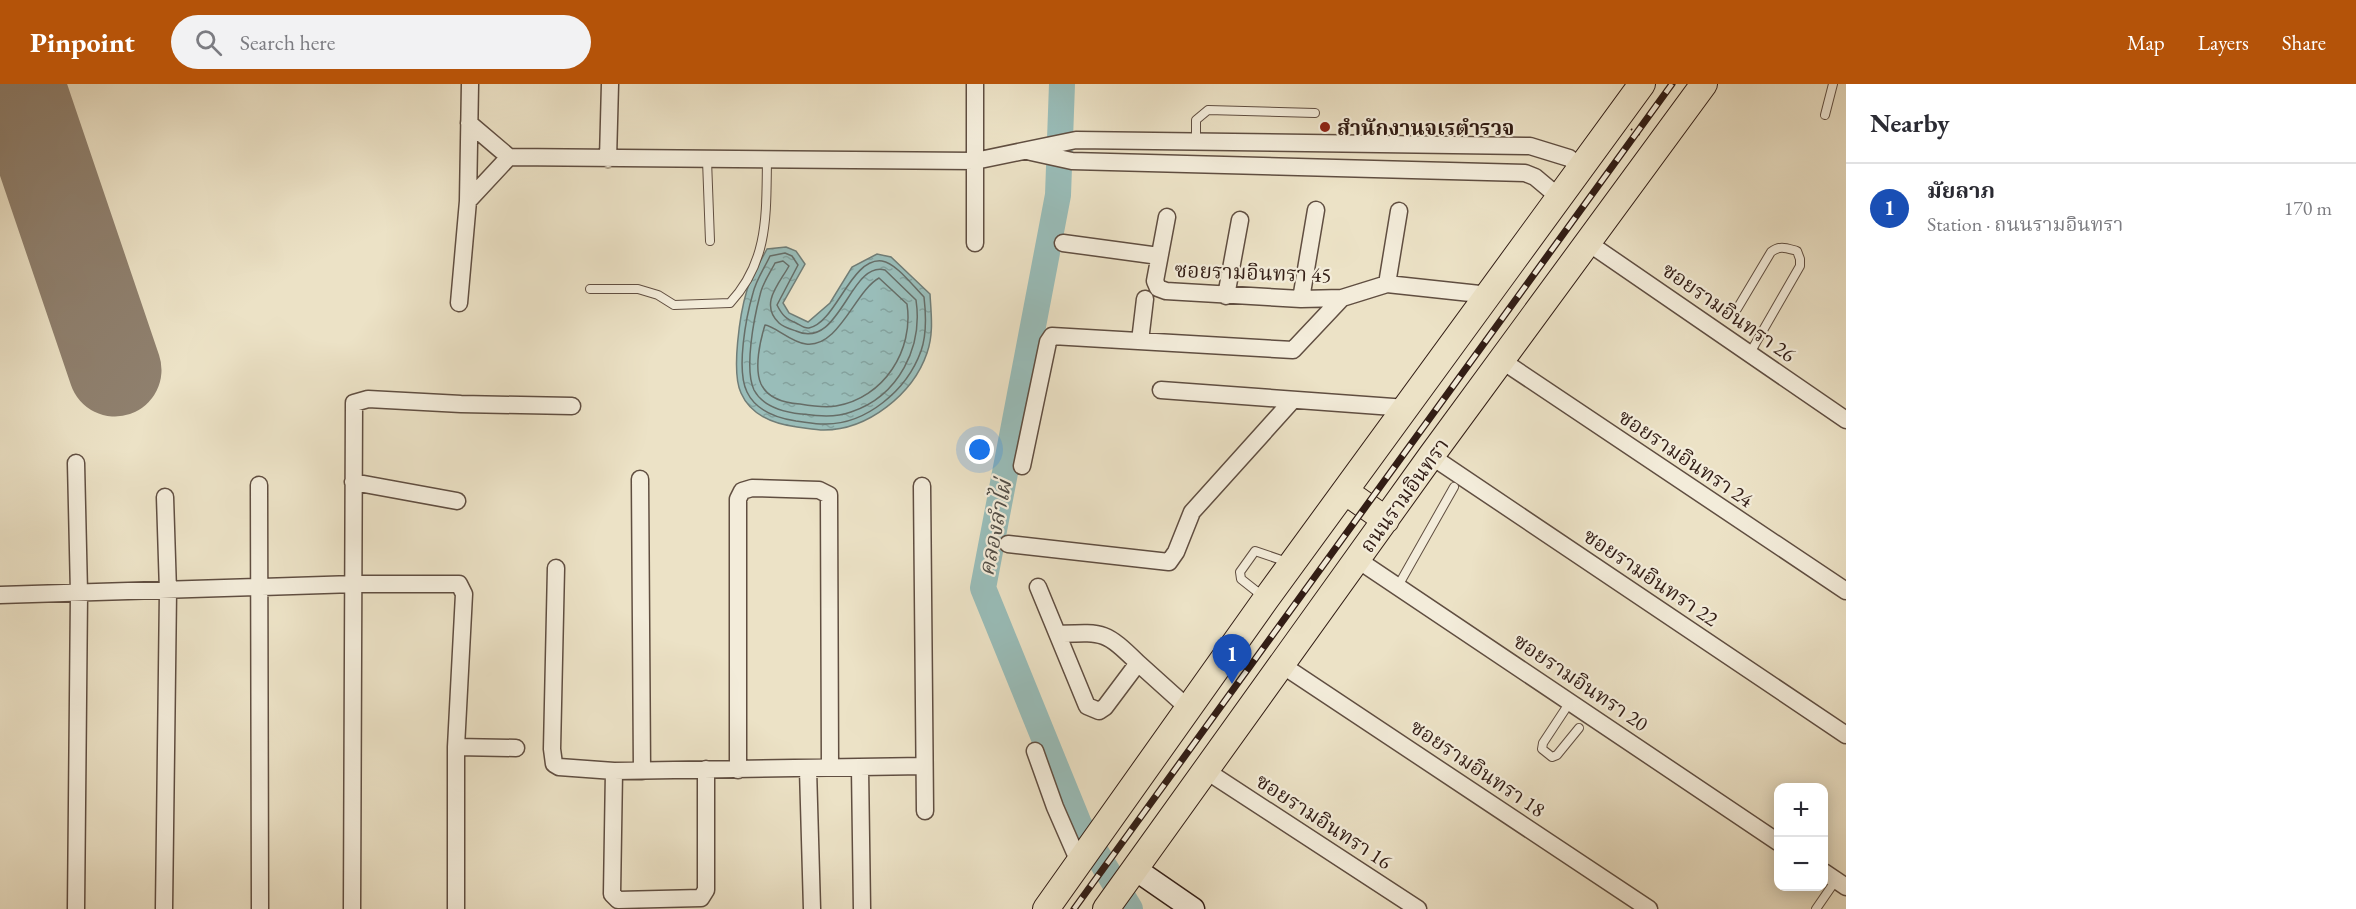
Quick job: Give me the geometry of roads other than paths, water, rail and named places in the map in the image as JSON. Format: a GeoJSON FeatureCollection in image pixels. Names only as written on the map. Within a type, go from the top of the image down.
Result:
{"type":"FeatureCollection","features":[{"type":"Feature","properties":{"kind":"main road"},"geometry":{"type":"LineString","coordinates":[[1046,909],[1266,599],[1642,84]]}},
{"type":"Feature","properties":{"kind":"main road","name":"ถนนรามอินทรา"},"geometry":{"type":"LineString","coordinates":[[1106,909],[1431,456],[1704,84]]}},
{"type":"Feature","properties":{"kind":"main road"},"geometry":{"type":"LineString","coordinates":[[1346,492],[1386,520]]}},
{"type":"Feature","properties":{"kind":"street"},"geometry":{"type":"LineString","coordinates":[[459,303],[468,201],[470,84]]}},
{"type":"Feature","properties":{"kind":"street"},"geometry":{"type":"LineString","coordinates":[[608,159],[610,84]]}},
{"type":"Feature","properties":{"kind":"street"},"geometry":{"type":"LineString","coordinates":[[975,84],[975,243]]}},
{"type":"Feature","properties":{"kind":"street"},"geometry":{"type":"LineString","coordinates":[[469,123],[509,157],[975,161],[1025,150],[1062,154],[1525,173],[1535,177],[1560,198]]}},
{"type":"Feature","properties":{"kind":"street"},"geometry":{"type":"LineString","coordinates":[[1062,154],[1076,140],[1530,146],[1569,158],[1581,167]]}},
{"type":"Feature","properties":{"kind":"street"},"geometry":{"type":"LineString","coordinates":[[468,201],[509,157]]}},
{"type":"Feature","properties":{"kind":"street"},"geometry":{"type":"LineString","coordinates":[[1301,299],[1316,210]]}},
{"type":"Feature","properties":{"kind":"street"},"geometry":{"type":"LineString","coordinates":[[1388,284],[1399,211]]}},
{"type":"Feature","properties":{"kind":"street","name":"ซอยรามอินทรา 45"},"geometry":{"type":"LineString","coordinates":[[1167,218],[1155,281],[1158,288],[1166,291],[1301,299],[1342,298],[1388,284],[1490,295]]}},
{"type":"Feature","properties":{"kind":"street"},"geometry":{"type":"LineString","coordinates":[[1226,296],[1240,220]]}},
{"type":"Feature","properties":{"kind":"street","name":"ซอยรามอินทรา 26"},"geometry":{"type":"LineString","coordinates":[[1587,242],[1846,420]]}},
{"type":"Feature","properties":{"kind":"street"},"geometry":{"type":"LineString","coordinates":[[1063,243],[1159,256]]}},
{"type":"Feature","properties":{"kind":"street"},"geometry":{"type":"LineString","coordinates":[[1022,466],[1048,342],[1052,336],[1293,350],[1342,298]]}},
{"type":"Feature","properties":{"kind":"street"},"geometry":{"type":"LineString","coordinates":[[1140,341],[1145,299]]}},
{"type":"Feature","properties":{"kind":"street","name":"ซอยรามอินทรา 24"},"geometry":{"type":"LineString","coordinates":[[1501,360],[1846,591]]}},
{"type":"Feature","properties":{"kind":"street"},"geometry":{"type":"LineString","coordinates":[[1161,390],[1407,408]]}},
{"type":"Feature","properties":{"kind":"street"},"geometry":{"type":"LineString","coordinates":[[352,909],[354,403],[360,400],[572,406]]}},
{"type":"Feature","properties":{"kind":"street"},"geometry":{"type":"LineString","coordinates":[[1008,544],[1169,561],[1176,552],[1192,512],[1292,401]]}},
{"type":"Feature","properties":{"kind":"street","name":"ซอยรามอินทรา 22"},"geometry":{"type":"LineString","coordinates":[[1431,456],[1846,735]]}},
{"type":"Feature","properties":{"kind":"street"},"geometry":{"type":"LineString","coordinates":[[76,463],[80,593],[76,909]]}},
{"type":"Feature","properties":{"kind":"street"},"geometry":{"type":"LineString","coordinates":[[640,479],[642,771]]}},
{"type":"Feature","properties":{"kind":"street"},"geometry":{"type":"LineString","coordinates":[[353,482],[457,501]]}},
{"type":"Feature","properties":{"kind":"street"},"geometry":{"type":"LineString","coordinates":[[259,484],[260,909]]}},
{"type":"Feature","properties":{"kind":"street"},"geometry":{"type":"LineString","coordinates":[[922,486],[925,811]]}},
{"type":"Feature","properties":{"kind":"street"},"geometry":{"type":"LineString","coordinates":[[738,770],[738,499],[742,491],[752,488],[819,489],[829,495],[830,767]]}},
{"type":"Feature","properties":{"kind":"street"},"geometry":{"type":"LineString","coordinates":[[164,909],[168,591],[165,497]]}},
{"type":"Feature","properties":{"kind":"street","name":"ซอยรามอินทรา 20"},"geometry":{"type":"LineString","coordinates":[[1358,560],[1774,839]]}},
{"type":"Feature","properties":{"kind":"street"},"geometry":{"type":"LineString","coordinates":[[556,568],[553,758],[559,767],[642,771],[924,766]]}},
{"type":"Feature","properties":{"kind":"street"},"geometry":{"type":"LineString","coordinates":[[0,595],[453,582],[463,588],[456,747],[456,909]]}},
{"type":"Feature","properties":{"kind":"street"},"geometry":{"type":"LineString","coordinates":[[1038,587],[1088,706],[1093,711],[1099,711],[1105,707],[1138,663]]}},
{"type":"Feature","properties":{"kind":"street"},"geometry":{"type":"LineString","coordinates":[[1059,634],[1094,632],[1112,638],[1188,708]]}},
{"type":"Feature","properties":{"kind":"street","name":"ซอยรามอินทรา 18"},"geometry":{"type":"LineString","coordinates":[[1282,665],[1649,909]]}},
{"type":"Feature","properties":{"kind":"street"},"geometry":{"type":"LineString","coordinates":[[456,747],[516,748]]}},
{"type":"Feature","properties":{"kind":"street"},"geometry":{"type":"LineString","coordinates":[[1035,751],[1055,807],[1086,851]]}},
{"type":"Feature","properties":{"kind":"street"},"geometry":{"type":"LineString","coordinates":[[860,768],[862,909]]}},
{"type":"Feature","properties":{"kind":"street"},"geometry":{"type":"LineString","coordinates":[[808,769],[812,909]]}},
{"type":"Feature","properties":{"kind":"street"},"geometry":{"type":"LineString","coordinates":[[614,771],[612,894],[618,900],[701,898],[706,890],[706,770]]}},
{"type":"Feature","properties":{"kind":"street","name":"ซอยรามอินทรา 16"},"geometry":{"type":"LineString","coordinates":[[1205,770],[1418,909]]}},
{"type":"Feature","properties":{"kind":"street"},"geometry":{"type":"LineString","coordinates":[[1130,876],[1193,909]]}},
{"type":"Feature","properties":{"kind":"lane"},"geometry":{"type":"LineString","coordinates":[[1825,115],[1833,84]]}},
{"type":"Feature","properties":{"kind":"lane"},"geometry":{"type":"LineString","coordinates":[[1196,143],[1196,120],[1208,110],[1315,113]]}},
{"type":"Feature","properties":{"kind":"lane"},"geometry":{"type":"LineString","coordinates":[[707,160],[710,241]]}},
{"type":"Feature","properties":{"kind":"lane"},"geometry":{"type":"LineString","coordinates":[[590,290],[638,289],[658,295],[674,305],[730,303],[744,288],[766,234],[767,161]]}},
{"type":"Feature","properties":{"kind":"lane"},"geometry":{"type":"LineString","coordinates":[[1737,309],[1771,252],[1777,247],[1797,251],[1800,266],[1750,353]]}},
{"type":"Feature","properties":{"kind":"lane"},"geometry":{"type":"LineString","coordinates":[[1398,586],[1454,487]]}},
{"type":"Feature","properties":{"kind":"lane"},"geometry":{"type":"LineString","coordinates":[[1266,599],[1241,579],[1240,572],[1255,551],[1293,564]]}},
{"type":"Feature","properties":{"kind":"lane"},"geometry":{"type":"LineString","coordinates":[[1570,702],[1543,743],[1542,749],[1552,757],[1557,755],[1579,728]]}},
{"type":"Feature","properties":{"kind":"lane"},"geometry":{"type":"LineString","coordinates":[[1816,909],[1835,880]]}},
{"type":"Feature","properties":{"kind":"water"},"geometry":{"type":"Polygon","coordinates":[[[786,247],[796,251],[805,264],[783,303],[789,313],[808,322],[830,303],[852,267],[877,254],[891,257],[930,294],[931,338],[920,368],[900,395],[887,407],[857,424],[824,430],[780,424],[757,413],[745,401],[741,393],[738,383],[737,357],[739,327],[747,290],[767,249],[786,247]]]}},
{"type":"Feature","properties":{"kind":"waterway","name":"คลองลำไผ่"},"geometry":{"type":"LineString","coordinates":[[1062,84],[1058,195],[983,588],[1079,824],[1130,909]]}},
{"type":"Feature","properties":{"kind":"railway"},"geometry":{"type":"LineString","coordinates":[[1074,909],[1672,84]]}},
{"type":"Feature","properties":{"kind":"place","name":"สำนักงานจเรตำรวจ"},"geometry":{"type":"Point","coordinates":[1325,127]}},
{"type":"Feature","properties":{"kind":"place","name":"มัยลาภ"},"geometry":{"type":"Point","coordinates":[1232,684]}}]}
